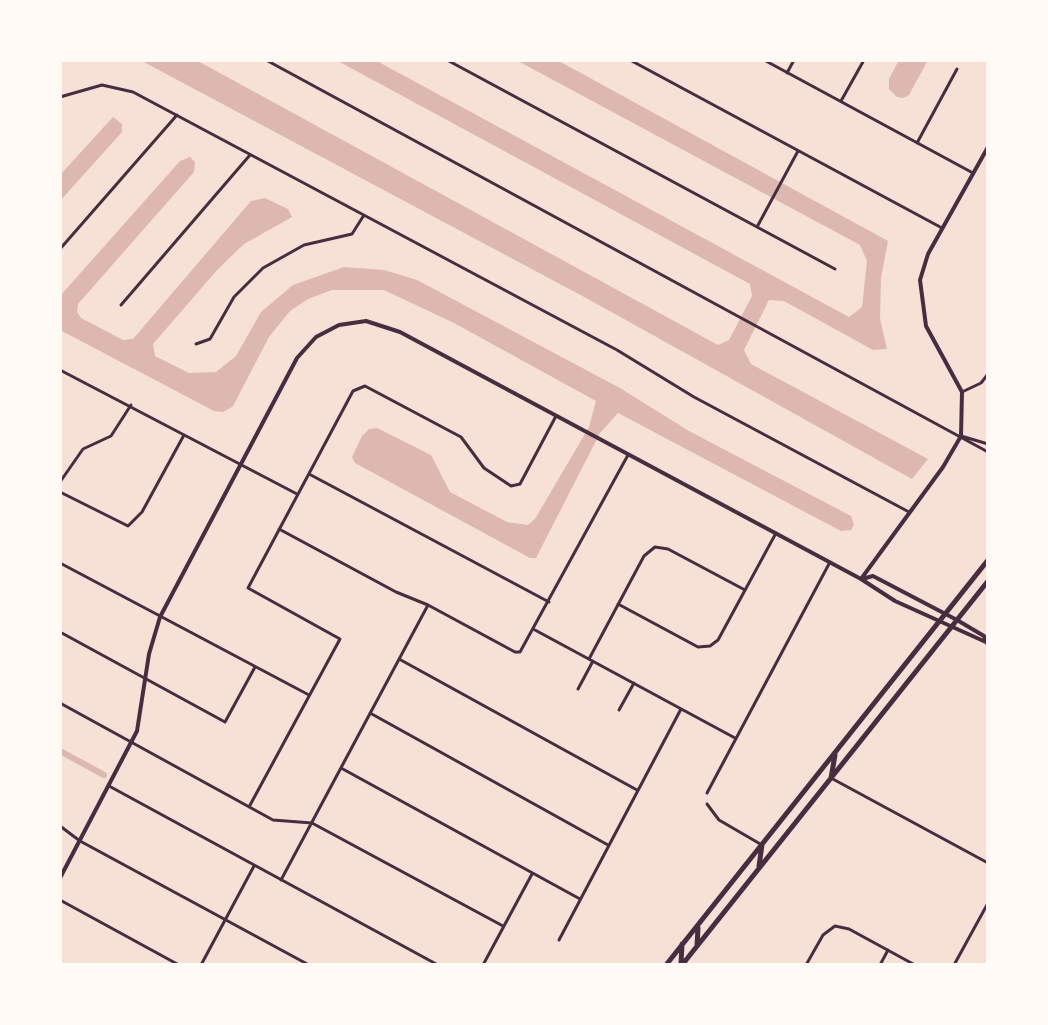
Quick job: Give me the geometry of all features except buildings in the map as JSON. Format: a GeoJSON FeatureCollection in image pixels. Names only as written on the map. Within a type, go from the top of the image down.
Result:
{"type":"FeatureCollection","features":[{"type":"Feature","properties":{"kind":"main road"},"geometry":{"type":"LineString","coordinates":[[666,965],[988,560]]}},
{"type":"Feature","properties":{"kind":"main road"},"geometry":{"type":"LineString","coordinates":[[681,965],[988,581]]}},
{"type":"Feature","properties":{"kind":"main road"},"geometry":{"type":"LineString","coordinates":[[831,778],[837,750]]}},
{"type":"Feature","properties":{"kind":"main road"},"geometry":{"type":"LineString","coordinates":[[804,791],[807,802],[804,812]]}},
{"type":"Feature","properties":{"kind":"main road"},"geometry":{"type":"LineString","coordinates":[[757,871],[762,845]]}},
{"type":"Feature","properties":{"kind":"main road"},"geometry":{"type":"LineString","coordinates":[[697,946],[695,937],[699,923]]}},
{"type":"Feature","properties":{"kind":"main road"},"geometry":{"type":"LineString","coordinates":[[681,965],[682,944]]}},
{"type":"Feature","properties":{"kind":"street"},"geometry":{"type":"LineString","coordinates":[[266,60],[988,452]]}},
{"type":"Feature","properties":{"kind":"street"},"geometry":{"type":"LineString","coordinates":[[447,60],[835,269]]}},
{"type":"Feature","properties":{"kind":"street"},"geometry":{"type":"LineString","coordinates":[[630,60],[942,228]]}},
{"type":"Feature","properties":{"kind":"street"},"geometry":{"type":"LineString","coordinates":[[764,60],[973,173]]}},
{"type":"Feature","properties":{"kind":"street"},"geometry":{"type":"LineString","coordinates":[[787,73],[794,60]]}},
{"type":"Feature","properties":{"kind":"street"},"geometry":{"type":"LineString","coordinates":[[841,101],[864,60]]}},
{"type":"Feature","properties":{"kind":"street"},"geometry":{"type":"LineString","coordinates":[[917,143],[957,69]]}},
{"type":"Feature","properties":{"kind":"street"},"geometry":{"type":"LineString","coordinates":[[60,97],[93,86],[121,87],[364,215],[909,512]]}},
{"type":"Feature","properties":{"kind":"street"},"geometry":{"type":"LineString","coordinates":[[60,249],[177,115]]}},
{"type":"Feature","properties":{"kind":"street"},"geometry":{"type":"LineString","coordinates":[[861,579],[943,467],[961,436],[962,392],[926,326],[921,298],[924,267],[942,228],[988,147]]}},
{"type":"Feature","properties":{"kind":"street"},"geometry":{"type":"LineString","coordinates":[[757,227],[798,151]]}},
{"type":"Feature","properties":{"kind":"street"},"geometry":{"type":"LineString","coordinates":[[121,305],[250,155]]}},
{"type":"Feature","properties":{"kind":"street"},"geometry":{"type":"LineString","coordinates":[[196,344],[210,339],[234,297],[263,268],[304,245],[352,234],[364,215]]}},
{"type":"Feature","properties":{"kind":"street"},"geometry":{"type":"LineString","coordinates":[[60,878],[131,742],[140,718],[160,617],[305,347],[339,325],[379,324],[776,533],[895,601],[988,643]]}},
{"type":"Feature","properties":{"kind":"street"},"geometry":{"type":"LineString","coordinates":[[60,370],[297,495]]}},
{"type":"Feature","properties":{"kind":"street"},"geometry":{"type":"LineString","coordinates":[[962,392],[981,383],[988,374]]}},
{"type":"Feature","properties":{"kind":"street"},"geometry":{"type":"LineString","coordinates":[[249,807],[340,639],[248,588],[353,391],[365,386],[461,437],[491,474],[516,486],[556,416]]}},
{"type":"Feature","properties":{"kind":"street"},"geometry":{"type":"LineString","coordinates":[[60,482],[83,449],[111,436],[131,405]]}},
{"type":"Feature","properties":{"kind":"street"},"geometry":{"type":"LineString","coordinates":[[60,492],[128,526],[142,512],[185,434]]}},
{"type":"Feature","properties":{"kind":"street"},"geometry":{"type":"LineString","coordinates":[[961,436],[967,435],[988,444]]}},
{"type":"Feature","properties":{"kind":"street"},"geometry":{"type":"LineString","coordinates":[[279,529],[515,652],[525,648],[628,454]]}},
{"type":"Feature","properties":{"kind":"street"},"geometry":{"type":"LineString","coordinates":[[309,473],[549,602]]}},
{"type":"Feature","properties":{"kind":"street"},"geometry":{"type":"LineString","coordinates":[[618,604],[698,647],[710,646],[718,640],[776,533]]}},
{"type":"Feature","properties":{"kind":"street"},"geometry":{"type":"LineString","coordinates":[[578,689],[644,556],[655,547],[668,549],[745,590]]}},
{"type":"Feature","properties":{"kind":"street"},"geometry":{"type":"LineString","coordinates":[[707,793],[830,562]]}},
{"type":"Feature","properties":{"kind":"street"},"geometry":{"type":"LineString","coordinates":[[60,563],[309,695]]}},
{"type":"Feature","properties":{"kind":"street"},"geometry":{"type":"LineString","coordinates":[[861,579],[873,576],[957,620],[984,636],[988,643]]}},
{"type":"Feature","properties":{"kind":"street"},"geometry":{"type":"LineString","coordinates":[[281,880],[428,605]]}},
{"type":"Feature","properties":{"kind":"street"},"geometry":{"type":"LineString","coordinates":[[535,630],[735,738]]}},
{"type":"Feature","properties":{"kind":"street"},"geometry":{"type":"LineString","coordinates":[[60,632],[225,722],[255,667]]}},
{"type":"Feature","properties":{"kind":"street"},"geometry":{"type":"LineString","coordinates":[[399,659],[637,790]]}},
{"type":"Feature","properties":{"kind":"street"},"geometry":{"type":"LineString","coordinates":[[619,710],[634,683]]}},
{"type":"Feature","properties":{"kind":"street"},"geometry":{"type":"LineString","coordinates":[[60,703],[249,807],[282,822],[312,823],[503,926]]}},
{"type":"Feature","properties":{"kind":"street"},"geometry":{"type":"LineString","coordinates":[[559,940],[681,709]]}},
{"type":"Feature","properties":{"kind":"street"},"geometry":{"type":"LineString","coordinates":[[370,713],[608,845]]}},
{"type":"Feature","properties":{"kind":"street"},"geometry":{"type":"LineString","coordinates":[[341,768],[580,899]]}},
{"type":"Feature","properties":{"kind":"street"},"geometry":{"type":"LineString","coordinates":[[831,778],[988,863]]}},
{"type":"Feature","properties":{"kind":"street"},"geometry":{"type":"LineString","coordinates":[[109,786],[438,965]]}},
{"type":"Feature","properties":{"kind":"street"},"geometry":{"type":"LineString","coordinates":[[707,804],[719,820],[762,845]]}},
{"type":"Feature","properties":{"kind":"street"},"geometry":{"type":"LineString","coordinates":[[60,826],[80,841],[309,965]]}},
{"type":"Feature","properties":{"kind":"street"},"geometry":{"type":"LineString","coordinates":[[201,965],[254,866]]}},
{"type":"Feature","properties":{"kind":"street"},"geometry":{"type":"LineString","coordinates":[[483,965],[532,874]]}},
{"type":"Feature","properties":{"kind":"street"},"geometry":{"type":"LineString","coordinates":[[60,900],[179,965]]}},
{"type":"Feature","properties":{"kind":"street"},"geometry":{"type":"LineString","coordinates":[[954,965],[988,903]]}},
{"type":"Feature","properties":{"kind":"street"},"geometry":{"type":"LineString","coordinates":[[806,965],[823,935],[835,926],[849,929],[915,965]]}},
{"type":"Feature","properties":{"kind":"street"},"geometry":{"type":"LineString","coordinates":[[880,965],[888,950]]}},
{"type":"Feature","properties":{"kind":"shaded area"},"geometry":{"type":"Polygon","coordinates":[[[140,60],[196,60],[718,345],[729,340],[752,296],[750,284],[336,60],[375,60],[849,317],[862,307],[867,261],[860,245],[516,60],[557,60],[888,241],[881,278],[880,319],[887,349],[873,350],[784,301],[769,300],[744,350],[751,364],[928,459],[912,479],[588,299],[140,60]]]}},
{"type":"Feature","properties":{"kind":"shaded area"},"geometry":{"type":"Polygon","coordinates":[[[899,60],[928,60],[909,95],[903,98],[897,97],[889,89],[889,79],[899,60]]]}},
{"type":"Feature","properties":{"kind":"shaded area"},"geometry":{"type":"Polygon","coordinates":[[[113,117],[122,124],[122,132],[60,201],[60,175],[113,117]]]}},
{"type":"Feature","properties":{"kind":"shaded area"},"geometry":{"type":"Polygon","coordinates":[[[190,157],[195,162],[194,172],[78,304],[77,312],[81,318],[123,340],[133,339],[251,201],[265,198],[288,209],[292,217],[244,244],[218,269],[153,344],[155,356],[189,373],[216,372],[236,356],[261,312],[293,285],[344,267],[384,270],[417,280],[620,388],[689,431],[851,516],[854,525],[851,530],[841,531],[618,413],[600,433],[536,558],[530,558],[355,463],[352,457],[362,436],[369,429],[377,428],[431,455],[450,492],[507,522],[528,525],[535,519],[589,427],[596,401],[454,323],[384,290],[332,290],[308,299],[290,311],[269,337],[233,406],[223,412],[214,411],[60,330],[60,296],[180,161],[190,157]]]}},
{"type":"Feature","properties":{"kind":"waterway"},"geometry":{"type":"LineString","coordinates":[[60,751],[104,775]]}}]}
